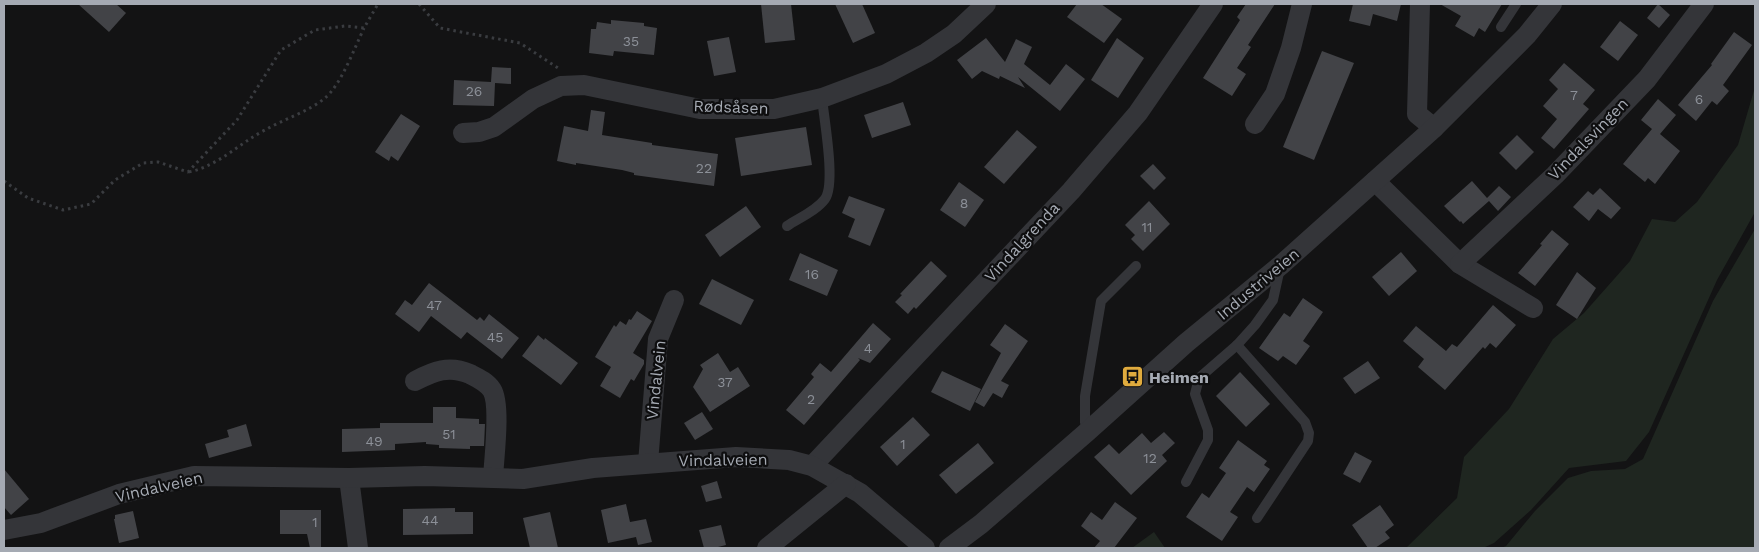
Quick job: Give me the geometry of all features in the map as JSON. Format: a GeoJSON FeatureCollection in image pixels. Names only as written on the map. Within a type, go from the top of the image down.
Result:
{"type":"FeatureCollection","features":[{"type":"Feature","properties":{"kind":"street","name":"Rødsåsen"},"geometry":{"type":"LineString","coordinates":[[462,133],[479,132],[494,127],[533,98],[562,86],[584,85],[700,109],[774,109],[822,98],[886,74],[926,53],[954,34],[986,4]]}},
{"type":"Feature","properties":{"kind":"street","name":"Vindalgrenda"},"geometry":{"type":"LineString","coordinates":[[812,466],[1077,184],[1138,113],[1213,4]]}},
{"type":"Feature","properties":{"kind":"street"},"geometry":{"type":"LineString","coordinates":[[1255,124],[1275,94],[1291,48],[1302,4]]}},
{"type":"Feature","properties":{"kind":"street"},"geometry":{"type":"LineString","coordinates":[[1420,4],[1417,114],[1434,128]]}},
{"type":"Feature","properties":{"kind":"street","name":"Industriveien"},"geometry":{"type":"LineString","coordinates":[[949,548],[981,524],[1186,343],[1281,265],[1434,128],[1527,35],[1552,4]]}},
{"type":"Feature","properties":{"kind":"street","name":"Vindalsvingen"},"geometry":{"type":"LineString","coordinates":[[1460,264],[1555,175],[1647,79],[1704,4]]}},
{"type":"Feature","properties":{"kind":"street"},"geometry":{"type":"LineString","coordinates":[[1375,181],[1460,264],[1533,308]]}},
{"type":"Feature","properties":{"kind":"street","name":"Vindalvein"},"geometry":{"type":"LineString","coordinates":[[648,463],[658,339],[674,300]]}},
{"type":"Feature","properties":{"kind":"street"},"geometry":{"type":"LineString","coordinates":[[415,381],[441,369],[456,370],[481,380],[492,390],[496,408],[493,478]]}},
{"type":"Feature","properties":{"kind":"street","name":"Vindalveien"},"geometry":{"type":"LineString","coordinates":[[4,530],[41,523],[119,494],[194,476],[349,478],[425,476],[523,479],[593,468],[736,457],[789,460],[812,466],[860,493],[925,548]]}},
{"type":"Feature","properties":{"kind":"street"},"geometry":{"type":"LineString","coordinates":[[349,478],[358,548]]}},
{"type":"Feature","properties":{"kind":"street"},"geometry":{"type":"LineString","coordinates":[[767,548],[846,484]]}},
{"type":"Feature","properties":{"kind":"lane"},"geometry":{"type":"LineString","coordinates":[[1501,27],[1516,4]]}},
{"type":"Feature","properties":{"kind":"lane"},"geometry":{"type":"LineString","coordinates":[[787,226],[818,207],[829,192],[829,168],[822,98]]}},
{"type":"Feature","properties":{"kind":"lane"},"geometry":{"type":"LineString","coordinates":[[1186,482],[1208,440],[1208,430],[1195,394],[1198,378],[1237,345],[1273,300],[1281,265]]}},
{"type":"Feature","properties":{"kind":"lane"},"geometry":{"type":"LineString","coordinates":[[1087,432],[1084,414],[1085,396],[1101,301],[1136,266]]}},
{"type":"Feature","properties":{"kind":"lane"},"geometry":{"type":"LineString","coordinates":[[1237,345],[1305,422],[1309,433],[1308,441],[1257,518]]}},
{"type":"Feature","properties":{"kind":"path"},"geometry":{"type":"LineString","coordinates":[[4,181],[28,198],[63,210],[90,204],[115,180],[143,162],[158,162],[188,172],[205,168],[263,131],[326,97],[340,78],[378,4]]}},
{"type":"Feature","properties":{"kind":"path"},"geometry":{"type":"LineString","coordinates":[[419,4],[440,28],[520,43],[584,85]]}},
{"type":"Feature","properties":{"kind":"path"},"geometry":{"type":"LineString","coordinates":[[188,172],[237,120],[282,50],[315,30],[345,26],[364,28]]}},
{"type":"Feature","properties":{"kind":"shaded area"},"geometry":{"type":"Polygon","coordinates":[[[1755,87],[1755,212],[1717,280],[1649,432],[1626,461],[1569,468],[1531,510],[1494,543],[1483,548],[1406,548],[1457,498],[1464,457],[1509,409],[1553,339],[1584,313],[1630,261],[1652,219],[1675,222],[1697,202],[1738,145],[1755,87]]]}},
{"type":"Feature","properties":{"kind":"shaded area"},"geometry":{"type":"Polygon","coordinates":[[[1755,229],[1755,548],[1501,548],[1506,546],[1535,511],[1568,478],[1591,471],[1625,469],[1643,459],[1713,301],[1755,229]]]}},
{"type":"Feature","properties":{"kind":"shaded area"},"geometry":{"type":"Polygon","coordinates":[[[1154,532],[1165,548],[1132,548],[1154,532]]]}},
{"type":"Feature","properties":{"kind":"building"},"geometry":{"type":"Polygon","coordinates":[[[78,4],[116,4],[126,13],[109,32],[78,4]]]}},
{"type":"Feature","properties":{"kind":"building"},"geometry":{"type":"Polygon","coordinates":[[[761,4],[791,4],[795,40],[765,43],[761,4]]]}},
{"type":"Feature","properties":{"kind":"building"},"geometry":{"type":"Polygon","coordinates":[[[835,4],[862,4],[875,33],[853,43],[835,4]]]}},
{"type":"Feature","properties":{"kind":"building"},"geometry":{"type":"Polygon","coordinates":[[[1077,4],[1101,4],[1122,19],[1104,43],[1067,17],[1077,4]]]}},
{"type":"Feature","properties":{"kind":"building"},"geometry":{"type":"Polygon","coordinates":[[[1246,4],[1275,4],[1248,45],[1251,47],[1237,68],[1246,74],[1232,96],[1203,78],[1240,20],[1237,17],[1246,4]]]}},
{"type":"Feature","properties":{"kind":"building"},"geometry":{"type":"Polygon","coordinates":[[[1353,4],[1401,4],[1397,21],[1373,14],[1370,26],[1349,21],[1353,4]]]}},
{"type":"Feature","properties":{"kind":"building"},"geometry":{"type":"Polygon","coordinates":[[[1440,4],[1502,4],[1485,32],[1479,28],[1474,37],[1455,26],[1461,16],[1440,4]]]}},
{"type":"Feature","properties":{"kind":"building"},"geometry":{"type":"Polygon","coordinates":[[[1658,4],[1670,15],[1659,28],[1647,18],[1658,4]]]}},
{"type":"Feature","properties":{"kind":"building"},"geometry":{"type":"Polygon","coordinates":[[[611,20],[644,23],[644,26],[657,28],[654,55],[614,51],[613,56],[589,53],[591,29],[596,29],[597,22],[611,24],[611,20]]]}},
{"type":"Feature","properties":{"kind":"building"},"geometry":{"type":"Polygon","coordinates":[[[1620,21],[1638,35],[1618,61],[1600,47],[1620,21]]]}},
{"type":"Feature","properties":{"kind":"building"},"geometry":{"type":"Polygon","coordinates":[[[1734,32],[1752,45],[1723,85],[1729,91],[1717,105],[1712,101],[1696,121],[1678,105],[1712,65],[1734,32]]]}},
{"type":"Feature","properties":{"kind":"building"},"geometry":{"type":"Polygon","coordinates":[[[729,37],[736,72],[714,76],[707,41],[729,37]]]}},
{"type":"Feature","properties":{"kind":"building"},"geometry":{"type":"Polygon","coordinates":[[[986,38],[1005,62],[1016,39],[1032,47],[1024,64],[1050,85],[1066,64],[1085,79],[1060,111],[1018,77],[1025,88],[1000,76],[999,79],[982,71],[972,79],[957,60],[986,38]]]}},
{"type":"Feature","properties":{"kind":"building"},"geometry":{"type":"Polygon","coordinates":[[[1117,38],[1144,58],[1118,98],[1091,80],[1117,38]]]}},
{"type":"Feature","properties":{"kind":"building"},"geometry":{"type":"Polygon","coordinates":[[[1322,51],[1354,63],[1314,160],[1283,147],[1322,51]]]}},
{"type":"Feature","properties":{"kind":"building"},"geometry":{"type":"Polygon","coordinates":[[[1564,63],[1595,90],[1583,104],[1589,109],[1554,149],[1541,138],[1557,119],[1543,106],[1558,89],[1549,80],[1564,63]]]}},
{"type":"Feature","properties":{"kind":"building"},"geometry":{"type":"Polygon","coordinates":[[[492,67],[511,68],[511,84],[495,83],[494,106],[453,105],[454,80],[491,82],[492,67]]]}},
{"type":"Feature","properties":{"kind":"building"},"geometry":{"type":"Polygon","coordinates":[[[1658,99],[1676,115],[1660,134],[1680,151],[1655,184],[1648,178],[1645,182],[1623,164],[1652,129],[1641,120],[1658,99]]]}},
{"type":"Feature","properties":{"kind":"building"},"geometry":{"type":"Polygon","coordinates":[[[903,102],[911,125],[872,138],[864,115],[903,102]]]}},
{"type":"Feature","properties":{"kind":"building"},"geometry":{"type":"Polygon","coordinates":[[[591,110],[605,112],[602,135],[652,143],[652,145],[718,154],[714,186],[634,175],[634,173],[622,170],[557,161],[564,126],[588,131],[591,110]]]}},
{"type":"Feature","properties":{"kind":"building"},"geometry":{"type":"Polygon","coordinates":[[[401,114],[420,126],[398,161],[391,156],[389,161],[375,152],[401,114]]]}},
{"type":"Feature","properties":{"kind":"building"},"geometry":{"type":"Polygon","coordinates":[[[806,127],[812,165],[741,176],[735,138],[806,127]]]}},
{"type":"Feature","properties":{"kind":"building"},"geometry":{"type":"Polygon","coordinates":[[[1017,130],[1037,147],[1004,184],[984,167],[1017,130]]]}},
{"type":"Feature","properties":{"kind":"building"},"geometry":{"type":"Polygon","coordinates":[[[1517,135],[1534,152],[1516,170],[1499,153],[1517,135]]]}},
{"type":"Feature","properties":{"kind":"building"},"geometry":{"type":"Polygon","coordinates":[[[1153,164],[1166,178],[1154,190],[1140,176],[1153,164]]]}},
{"type":"Feature","properties":{"kind":"building"},"geometry":{"type":"Polygon","coordinates":[[[1472,181],[1487,198],[1499,186],[1511,197],[1498,211],[1489,201],[1463,224],[1444,206],[1472,181]]]}},
{"type":"Feature","properties":{"kind":"building"},"geometry":{"type":"Polygon","coordinates":[[[959,182],[984,200],[965,227],[940,210],[959,182]]]}},
{"type":"Feature","properties":{"kind":"building"},"geometry":{"type":"Polygon","coordinates":[[[1600,188],[1621,208],[1611,219],[1598,209],[1589,221],[1573,207],[1588,191],[1593,195],[1600,188]]]}},
{"type":"Feature","properties":{"kind":"building"},"geometry":{"type":"Polygon","coordinates":[[[849,196],[885,209],[870,246],[848,237],[855,219],[842,213],[849,196]]]}},
{"type":"Feature","properties":{"kind":"building"},"geometry":{"type":"Polygon","coordinates":[[[1149,201],[1170,224],[1143,251],[1131,239],[1135,235],[1125,225],[1149,201]]]}},
{"type":"Feature","properties":{"kind":"building"},"geometry":{"type":"Polygon","coordinates":[[[746,206],[761,227],[720,257],[705,235],[746,206]]]}},
{"type":"Feature","properties":{"kind":"building"},"geometry":{"type":"Polygon","coordinates":[[[1552,230],[1569,244],[1535,286],[1518,273],[1552,230]]]}},
{"type":"Feature","properties":{"kind":"building"},"geometry":{"type":"Polygon","coordinates":[[[1401,252],[1417,271],[1389,296],[1372,277],[1401,252]]]}},
{"type":"Feature","properties":{"kind":"building"},"geometry":{"type":"Polygon","coordinates":[[[800,253],[838,270],[827,296],[789,280],[800,253]]]}},
{"type":"Feature","properties":{"kind":"building"},"geometry":{"type":"Polygon","coordinates":[[[931,261],[947,276],[916,309],[914,307],[908,314],[895,302],[902,295],[900,294],[931,261]]]}},
{"type":"Feature","properties":{"kind":"building"},"geometry":{"type":"Polygon","coordinates":[[[1577,272],[1596,288],[1577,319],[1556,305],[1577,272]]]}},
{"type":"Feature","properties":{"kind":"building"},"geometry":{"type":"Polygon","coordinates":[[[712,279],[754,300],[741,325],[699,304],[712,279]]]}},
{"type":"Feature","properties":{"kind":"building"},"geometry":{"type":"Polygon","coordinates":[[[429,283],[477,320],[480,317],[484,321],[489,314],[519,338],[502,359],[467,332],[461,339],[431,316],[419,332],[395,314],[405,300],[412,305],[429,283]]]}},
{"type":"Feature","properties":{"kind":"building"},"geometry":{"type":"Polygon","coordinates":[[[1303,298],[1323,312],[1303,341],[1310,346],[1296,365],[1283,356],[1278,361],[1259,348],[1284,313],[1290,317],[1303,298]]]}},
{"type":"Feature","properties":{"kind":"building"},"geometry":{"type":"Polygon","coordinates":[[[1493,305],[1516,325],[1496,348],[1490,343],[1485,349],[1483,347],[1445,390],[1418,367],[1424,359],[1403,341],[1416,326],[1446,351],[1452,344],[1457,347],[1493,305]]]}},
{"type":"Feature","properties":{"kind":"building"},"geometry":{"type":"Polygon","coordinates":[[[637,311],[652,321],[633,353],[644,360],[644,364],[634,381],[631,379],[620,398],[600,386],[611,367],[595,357],[614,325],[616,327],[620,321],[626,325],[637,311]]]}},
{"type":"Feature","properties":{"kind":"building"},"geometry":{"type":"Polygon","coordinates":[[[873,323],[891,339],[870,363],[858,358],[860,360],[804,425],[786,410],[814,377],[811,374],[820,363],[831,372],[873,323]]]}},
{"type":"Feature","properties":{"kind":"building"},"geometry":{"type":"Polygon","coordinates":[[[1005,324],[1028,341],[1001,381],[1009,385],[1002,398],[993,393],[984,407],[975,402],[1001,353],[990,345],[1005,324]]]}},
{"type":"Feature","properties":{"kind":"building"},"geometry":{"type":"Polygon","coordinates":[[[538,335],[544,340],[545,338],[578,363],[561,385],[522,356],[538,335]]]}},
{"type":"Feature","properties":{"kind":"building"},"geometry":{"type":"Polygon","coordinates":[[[718,353],[730,372],[738,367],[750,386],[710,412],[693,387],[703,369],[700,365],[718,353]]]}},
{"type":"Feature","properties":{"kind":"building"},"geometry":{"type":"Polygon","coordinates":[[[1368,361],[1380,378],[1355,394],[1343,378],[1368,361]]]}},
{"type":"Feature","properties":{"kind":"building"},"geometry":{"type":"Polygon","coordinates":[[[942,371],[981,389],[970,411],[931,392],[942,371]]]}},
{"type":"Feature","properties":{"kind":"building"},"geometry":{"type":"Polygon","coordinates":[[[1240,372],[1270,404],[1246,427],[1216,396],[1240,372]]]}},
{"type":"Feature","properties":{"kind":"building"},"geometry":{"type":"Polygon","coordinates":[[[433,407],[456,407],[456,418],[479,419],[479,424],[485,424],[484,446],[470,446],[470,449],[439,448],[439,445],[426,444],[426,442],[395,444],[395,450],[342,452],[342,429],[380,428],[380,423],[433,423],[433,407]]]}},
{"type":"Feature","properties":{"kind":"building"},"geometry":{"type":"Polygon","coordinates":[[[702,412],[713,429],[695,440],[684,423],[702,412]]]}},
{"type":"Feature","properties":{"kind":"building"},"geometry":{"type":"Polygon","coordinates":[[[913,417],[930,435],[897,466],[880,447],[913,417]]]}},
{"type":"Feature","properties":{"kind":"building"},"geometry":{"type":"Polygon","coordinates":[[[246,424],[252,446],[209,458],[205,444],[229,437],[227,430],[246,424]]]}},
{"type":"Feature","properties":{"kind":"building"},"geometry":{"type":"Polygon","coordinates":[[[1164,432],[1175,443],[1162,455],[1167,461],[1131,495],[1094,457],[1109,444],[1119,454],[1142,433],[1151,443],[1164,432]]]}},
{"type":"Feature","properties":{"kind":"building"},"geometry":{"type":"Polygon","coordinates":[[[1238,440],[1267,461],[1264,465],[1270,469],[1254,492],[1247,487],[1230,512],[1238,517],[1222,541],[1186,517],[1202,493],[1209,498],[1226,473],[1219,468],[1238,440]]]}},
{"type":"Feature","properties":{"kind":"building"},"geometry":{"type":"Polygon","coordinates":[[[978,443],[994,463],[956,494],[939,475],[978,443]]]}},
{"type":"Feature","properties":{"kind":"building"},"geometry":{"type":"Polygon","coordinates":[[[1355,452],[1372,461],[1360,483],[1343,474],[1355,452]]]}},
{"type":"Feature","properties":{"kind":"building"},"geometry":{"type":"Polygon","coordinates":[[[4,469],[29,499],[11,515],[4,507],[4,469]]]}},
{"type":"Feature","properties":{"kind":"building"},"geometry":{"type":"Polygon","coordinates":[[[717,481],[722,498],[706,502],[701,486],[717,481]]]}},
{"type":"Feature","properties":{"kind":"building"},"geometry":{"type":"Polygon","coordinates":[[[1115,502],[1137,518],[1114,548],[1094,548],[1100,541],[1081,526],[1091,512],[1102,520],[1115,502]]]}},
{"type":"Feature","properties":{"kind":"building"},"geometry":{"type":"Polygon","coordinates":[[[626,504],[630,522],[646,519],[652,542],[638,545],[636,537],[608,543],[601,510],[626,504]]]}},
{"type":"Feature","properties":{"kind":"building"},"geometry":{"type":"Polygon","coordinates":[[[1380,505],[1394,525],[1385,532],[1390,538],[1375,548],[1368,548],[1352,525],[1380,505]]]}},
{"type":"Feature","properties":{"kind":"building"},"geometry":{"type":"Polygon","coordinates":[[[455,508],[455,512],[473,512],[473,534],[403,535],[403,509],[455,508]]]}},
{"type":"Feature","properties":{"kind":"building"},"geometry":{"type":"Polygon","coordinates":[[[280,510],[321,510],[321,548],[310,548],[307,534],[280,534],[280,510]]]}},
{"type":"Feature","properties":{"kind":"building"},"geometry":{"type":"Polygon","coordinates":[[[133,511],[139,538],[119,543],[114,519],[115,515],[133,511]]]}},
{"type":"Feature","properties":{"kind":"building"},"geometry":{"type":"Polygon","coordinates":[[[550,512],[558,548],[530,548],[523,518],[550,512]]]}},
{"type":"Feature","properties":{"kind":"building"},"geometry":{"type":"Polygon","coordinates":[[[721,525],[726,545],[704,548],[699,530],[721,525]]]}},
{"type":"Feature","properties":{"kind":"place","name":"Heimen"},"geometry":{"type":"Point","coordinates":[1133,377]}}]}
